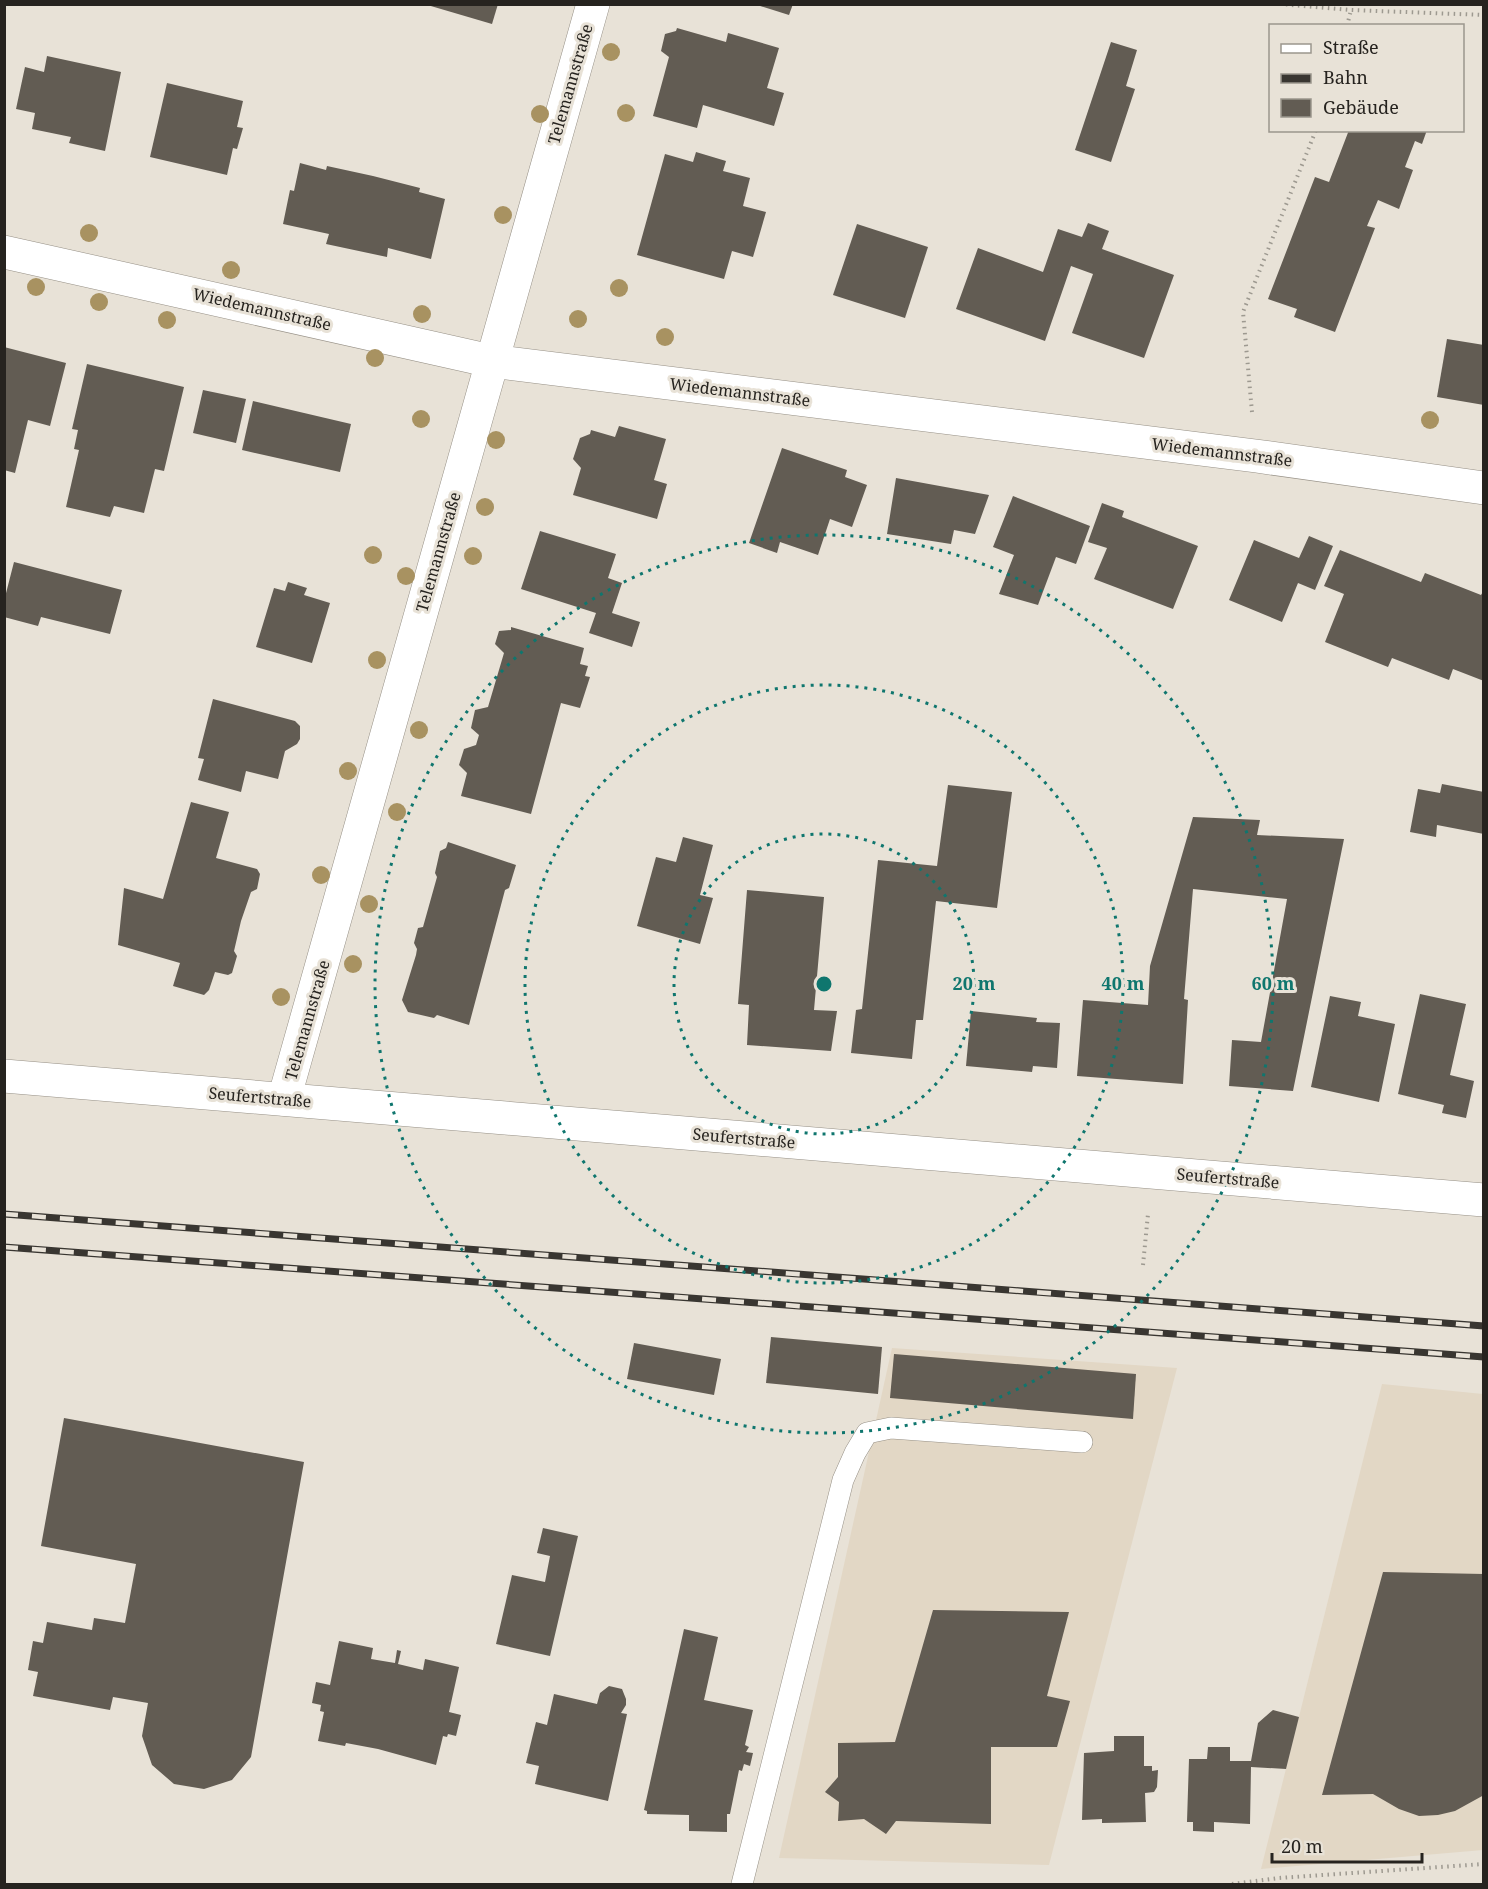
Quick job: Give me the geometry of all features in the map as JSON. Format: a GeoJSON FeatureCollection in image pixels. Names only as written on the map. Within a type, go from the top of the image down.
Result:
{"type":"FeatureCollection","features":[{"type":"Feature","properties":{"kind":"street","name":"Telemannstraße"},"geometry":{"type":"LineString","coordinates":[[284,1099],[592,4]]}},
{"type":"Feature","properties":{"kind":"street","name":"Wiedemannstraße"},"geometry":{"type":"LineString","coordinates":[[4,252],[491,361],[1256,456],[1484,488]]}},
{"type":"Feature","properties":{"kind":"street","name":"Seufertstraße"},"geometry":{"type":"LineString","coordinates":[[4,1076],[1484,1200]]}},
{"type":"Feature","properties":{"kind":"lane"},"geometry":{"type":"LineString","coordinates":[[742,1884],[843,1480],[867,1433],[891,1428],[1083,1442]]}},
{"type":"Feature","properties":{"kind":"path"},"geometry":{"type":"LineString","coordinates":[[1280,4],[1351,10],[1484,15]]}},
{"type":"Feature","properties":{"kind":"path"},"geometry":{"type":"LineString","coordinates":[[1348,24],[1351,10]]}},
{"type":"Feature","properties":{"kind":"path"},"geometry":{"type":"LineString","coordinates":[[1256,456],[1243,312],[1315,132]]}},
{"type":"Feature","properties":{"kind":"path"},"geometry":{"type":"LineString","coordinates":[[1232,1884],[1279,1878],[1484,1864]]}},
{"type":"Feature","properties":{"kind":"shaded area"},"geometry":{"type":"Polygon","coordinates":[[[892,1348],[1177,1368],[1049,1865],[779,1858],[892,1348]]]}},
{"type":"Feature","properties":{"kind":"shaded area"},"geometry":{"type":"Polygon","coordinates":[[[1382,1384],[1483,1394],[1483,1850],[1261,1869],[1382,1384]]]}},
{"type":"Feature","properties":{"kind":"building"},"geometry":{"type":"Polygon","coordinates":[[[424,4],[498,4],[492,24],[424,4]]]}},
{"type":"Feature","properties":{"kind":"building"},"geometry":{"type":"Polygon","coordinates":[[[754,4],[793,4],[789,15],[754,4]]]}},
{"type":"Feature","properties":{"kind":"building"},"geometry":{"type":"Polygon","coordinates":[[[677,28],[726,42],[728,33],[779,48],[767,88],[784,93],[774,126],[703,105],[697,128],[653,116],[669,57],[661,51],[665,34],[676,31],[677,28]]]}},
{"type":"Feature","properties":{"kind":"building"},"geometry":{"type":"Polygon","coordinates":[[[1111,42],[1137,50],[1126,86],[1135,89],[1111,162],[1075,150],[1111,42]]]}},
{"type":"Feature","properties":{"kind":"building"},"geometry":{"type":"Polygon","coordinates":[[[47,56],[121,72],[105,151],[69,143],[71,137],[32,129],[35,113],[16,109],[25,67],[44,72],[47,56]]]}},
{"type":"Feature","properties":{"kind":"building"},"geometry":{"type":"Polygon","coordinates":[[[167,83],[243,101],[237,127],[243,128],[237,149],[233,148],[227,175],[150,157],[167,83]]]}},
{"type":"Feature","properties":{"kind":"building"},"geometry":{"type":"Polygon","coordinates":[[[1348,132],[1426,132],[1422,144],[1415,141],[1405,167],[1413,170],[1399,209],[1378,200],[1367,226],[1375,228],[1335,332],[1294,317],[1297,309],[1268,299],[1315,177],[1329,182],[1348,132]]]}},
{"type":"Feature","properties":{"kind":"building"},"geometry":{"type":"Polygon","coordinates":[[[696,152],[726,161],[723,171],[750,178],[743,206],[766,212],[753,257],[732,251],[724,279],[637,255],[665,154],[693,162],[696,152]]]}},
{"type":"Feature","properties":{"kind":"building"},"geometry":{"type":"Polygon","coordinates":[[[300,163],[326,170],[327,166],[373,176],[420,188],[419,192],[445,199],[431,259],[388,248],[387,257],[326,244],[329,234],[283,224],[290,190],[294,191],[300,163]]]}},
{"type":"Feature","properties":{"kind":"building"},"geometry":{"type":"Polygon","coordinates":[[[1088,223],[1109,231],[1102,249],[1174,275],[1144,358],[1072,333],[1093,274],[1071,266],[1045,341],[956,309],[978,248],[1043,272],[1058,229],[1082,237],[1088,223]]]}},
{"type":"Feature","properties":{"kind":"building"},"geometry":{"type":"Polygon","coordinates":[[[857,224],[928,247],[905,318],[833,295],[857,224]]]}},
{"type":"Feature","properties":{"kind":"building"},"geometry":{"type":"Polygon","coordinates":[[[1447,339],[1484,345],[1484,405],[1437,397],[1447,339]]]}},
{"type":"Feature","properties":{"kind":"building"},"geometry":{"type":"Polygon","coordinates":[[[4,347],[66,363],[50,426],[28,420],[15,473],[4,470],[4,347]]]}},
{"type":"Feature","properties":{"kind":"building"},"geometry":{"type":"Polygon","coordinates":[[[87,364],[184,387],[164,471],[155,469],[144,513],[114,506],[110,517],[66,507],[79,450],[74,449],[78,430],[72,429],[87,364]]]}},
{"type":"Feature","properties":{"kind":"building"},"geometry":{"type":"Polygon","coordinates":[[[203,390],[246,399],[236,443],[193,433],[203,390]]]}},
{"type":"Feature","properties":{"kind":"building"},"geometry":{"type":"Polygon","coordinates":[[[253,401],[351,424],[340,472],[242,450],[253,401]]]}},
{"type":"Feature","properties":{"kind":"building"},"geometry":{"type":"Polygon","coordinates":[[[619,426],[666,439],[654,480],[667,484],[657,519],[573,495],[581,468],[573,459],[580,438],[590,434],[591,430],[615,437],[619,426]]]}},
{"type":"Feature","properties":{"kind":"building"},"geometry":{"type":"Polygon","coordinates":[[[782,448],[847,470],[845,477],[867,485],[852,527],[830,519],[818,555],[780,542],[777,553],[749,543],[782,448]]]}},
{"type":"Feature","properties":{"kind":"building"},"geometry":{"type":"Polygon","coordinates":[[[896,478],[989,495],[975,534],[954,530],[951,544],[887,534],[896,478]]]}},
{"type":"Feature","properties":{"kind":"building"},"geometry":{"type":"Polygon","coordinates":[[[1013,496],[1090,526],[1076,564],[1056,557],[1038,605],[999,594],[1014,555],[993,547],[1013,496]]]}},
{"type":"Feature","properties":{"kind":"building"},"geometry":{"type":"Polygon","coordinates":[[[1102,503],[1124,511],[1122,517],[1198,546],[1173,609],[1094,579],[1107,548],[1088,542],[1102,503]]]}},
{"type":"Feature","properties":{"kind":"building"},"geometry":{"type":"Polygon","coordinates":[[[540,531],[616,554],[608,578],[622,583],[612,613],[640,622],[632,647],[589,633],[596,613],[521,589],[540,531]]]}},
{"type":"Feature","properties":{"kind":"building"},"geometry":{"type":"Polygon","coordinates":[[[1309,536],[1333,546],[1315,590],[1298,583],[1282,622],[1229,600],[1254,540],[1299,558],[1309,536]]]}},
{"type":"Feature","properties":{"kind":"building"},"geometry":{"type":"Polygon","coordinates":[[[1340,550],[1421,582],[1425,573],[1481,595],[1484,590],[1484,681],[1453,669],[1449,680],[1392,658],[1388,667],[1325,642],[1344,594],[1324,586],[1340,550]]]}},
{"type":"Feature","properties":{"kind":"building"},"geometry":{"type":"Polygon","coordinates":[[[14,562],[122,590],[110,634],[41,617],[38,626],[4,617],[4,601],[14,562]]]}},
{"type":"Feature","properties":{"kind":"building"},"geometry":{"type":"Polygon","coordinates":[[[288,582],[307,588],[304,595],[330,603],[312,663],[256,647],[274,588],[285,591],[288,582]]]}},
{"type":"Feature","properties":{"kind":"building"},"geometry":{"type":"Polygon","coordinates":[[[511,627],[584,648],[580,664],[588,666],[585,676],[590,677],[580,708],[561,703],[531,814],[461,796],[467,773],[459,765],[464,749],[476,745],[479,735],[471,728],[475,710],[488,707],[504,653],[495,644],[499,631],[511,630],[511,627]]]}},
{"type":"Feature","properties":{"kind":"building"},"geometry":{"type":"Polygon","coordinates":[[[213,699],[295,721],[300,726],[300,739],[297,744],[285,751],[278,779],[246,771],[241,792],[198,780],[204,759],[198,758],[213,699]]]}},
{"type":"Feature","properties":{"kind":"building"},"geometry":{"type":"Polygon","coordinates":[[[1442,784],[1484,792],[1484,834],[1437,825],[1436,837],[1410,832],[1418,789],[1440,793],[1442,784]]]}},
{"type":"Feature","properties":{"kind":"building"},"geometry":{"type":"Polygon","coordinates":[[[948,785],[1012,792],[997,908],[936,901],[923,1020],[916,1020],[912,1059],[851,1053],[856,1010],[862,1009],[878,860],[937,866],[948,785]]]}},
{"type":"Feature","properties":{"kind":"building"},"geometry":{"type":"Polygon","coordinates":[[[191,802],[229,812],[216,858],[257,869],[260,874],[257,889],[251,892],[241,921],[234,951],[237,956],[232,973],[228,975],[215,972],[209,990],[204,995],[173,986],[180,963],[118,945],[124,888],[163,899],[191,802]]]}},
{"type":"Feature","properties":{"kind":"building"},"geometry":{"type":"Polygon","coordinates":[[[1193,817],[1260,820],[1257,835],[1344,839],[1293,1091],[1229,1086],[1232,1040],[1261,1042],[1287,899],[1193,889],[1184,999],[1188,1000],[1183,1084],[1077,1076],[1083,1000],[1148,1005],[1150,966],[1193,817]]]}},
{"type":"Feature","properties":{"kind":"building"},"geometry":{"type":"Polygon","coordinates":[[[683,837],[713,845],[700,895],[713,898],[700,944],[637,926],[656,857],[676,862],[683,837]]]}},
{"type":"Feature","properties":{"kind":"building"},"geometry":{"type":"Polygon","coordinates":[[[448,842],[516,865],[509,888],[505,890],[469,1025],[437,1015],[434,1018],[408,1012],[402,1000],[416,955],[417,949],[414,943],[418,928],[423,927],[437,877],[435,873],[440,851],[446,848],[448,842]]]}},
{"type":"Feature","properties":{"kind":"building"},"geometry":{"type":"Polygon","coordinates":[[[747,890],[824,897],[814,1010],[837,1011],[831,1051],[747,1045],[749,1005],[738,1004],[747,890]]]}},
{"type":"Feature","properties":{"kind":"building"},"geometry":{"type":"Polygon","coordinates":[[[1420,994],[1466,1004],[1450,1075],[1474,1081],[1466,1118],[1442,1113],[1444,1105],[1398,1094],[1420,994]]]}},
{"type":"Feature","properties":{"kind":"building"},"geometry":{"type":"Polygon","coordinates":[[[1330,996],[1361,1002],[1358,1016],[1395,1024],[1379,1102],[1311,1087],[1330,996]]]}},
{"type":"Feature","properties":{"kind":"building"},"geometry":{"type":"Polygon","coordinates":[[[971,1011],[1037,1018],[1036,1022],[1060,1023],[1057,1068],[1033,1066],[1032,1072],[966,1066],[971,1011]]]}},
{"type":"Feature","properties":{"kind":"building"},"geometry":{"type":"Polygon","coordinates":[[[771,1337],[882,1347],[878,1394],[766,1383],[771,1337]]]}},
{"type":"Feature","properties":{"kind":"building"},"geometry":{"type":"Polygon","coordinates":[[[634,1343],[721,1359],[714,1395],[627,1379],[634,1343]]]}},
{"type":"Feature","properties":{"kind":"building"},"geometry":{"type":"Polygon","coordinates":[[[894,1354],[1136,1374],[1133,1419],[890,1398],[894,1354]]]}},
{"type":"Feature","properties":{"kind":"building"},"geometry":{"type":"Polygon","coordinates":[[[64,1418],[304,1462],[251,1757],[232,1780],[204,1789],[174,1784],[152,1765],[142,1736],[148,1703],[113,1697],[110,1710],[33,1696],[38,1672],[28,1670],[33,1641],[43,1643],[47,1622],[92,1630],[94,1618],[125,1623],[136,1564],[41,1546],[64,1418]]]}},
{"type":"Feature","properties":{"kind":"building"},"geometry":{"type":"Polygon","coordinates":[[[543,1528],[578,1536],[550,1656],[496,1644],[512,1575],[545,1582],[550,1556],[537,1553],[543,1528]]]}},
{"type":"Feature","properties":{"kind":"building"},"geometry":{"type":"Polygon","coordinates":[[[1383,1572],[1484,1574],[1484,1795],[1455,1811],[1419,1816],[1399,1809],[1373,1794],[1322,1795],[1383,1572]]]}},
{"type":"Feature","properties":{"kind":"building"},"geometry":{"type":"Polygon","coordinates":[[[933,1610],[1069,1612],[1047,1696],[1070,1701],[1057,1747],[991,1747],[991,1824],[896,1821],[886,1834],[864,1819],[838,1821],[839,1802],[825,1792],[838,1777],[838,1743],[895,1742],[933,1610]]]}},
{"type":"Feature","properties":{"kind":"building"},"geometry":{"type":"Polygon","coordinates":[[[684,1629],[718,1637],[704,1700],[753,1710],[745,1745],[749,1747],[746,1752],[753,1753],[750,1766],[744,1764],[742,1771],[739,1770],[730,1814],[727,1814],[727,1832],[689,1831],[689,1815],[647,1814],[644,1810],[684,1629]]]}},
{"type":"Feature","properties":{"kind":"building"},"geometry":{"type":"Polygon","coordinates":[[[339,1641],[373,1648],[371,1659],[395,1663],[397,1650],[401,1651],[398,1664],[423,1670],[425,1659],[459,1667],[449,1712],[461,1715],[456,1736],[448,1734],[447,1737],[443,1736],[436,1765],[378,1749],[318,1741],[324,1712],[320,1711],[321,1705],[312,1703],[316,1682],[330,1685],[339,1641]]]}},
{"type":"Feature","properties":{"kind":"building"},"geometry":{"type":"Polygon","coordinates":[[[609,1686],[622,1689],[626,1705],[621,1713],[627,1714],[608,1801],[535,1784],[539,1766],[526,1763],[536,1722],[547,1725],[554,1694],[597,1704],[600,1693],[609,1686]]]}},
{"type":"Feature","properties":{"kind":"building"},"geometry":{"type":"Polygon","coordinates":[[[1273,1710],[1299,1717],[1286,1769],[1251,1767],[1250,1824],[1214,1822],[1214,1832],[1193,1831],[1193,1822],[1187,1822],[1189,1759],[1207,1759],[1208,1747],[1230,1747],[1230,1761],[1251,1761],[1258,1723],[1273,1710]]]}},
{"type":"Feature","properties":{"kind":"building"},"geometry":{"type":"Polygon","coordinates":[[[1114,1736],[1144,1736],[1144,1766],[1152,1766],[1152,1771],[1158,1770],[1157,1787],[1154,1792],[1145,1793],[1146,1822],[1102,1823],[1102,1819],[1082,1820],[1084,1753],[1114,1751],[1114,1736]]]}},
{"type":"Feature","properties":{"kind":"railway"},"geometry":{"type":"LineString","coordinates":[[4,1214],[1484,1326]]}},
{"type":"Feature","properties":{"kind":"railway"},"geometry":{"type":"LineString","coordinates":[[4,1247],[1484,1357]]}}]}
